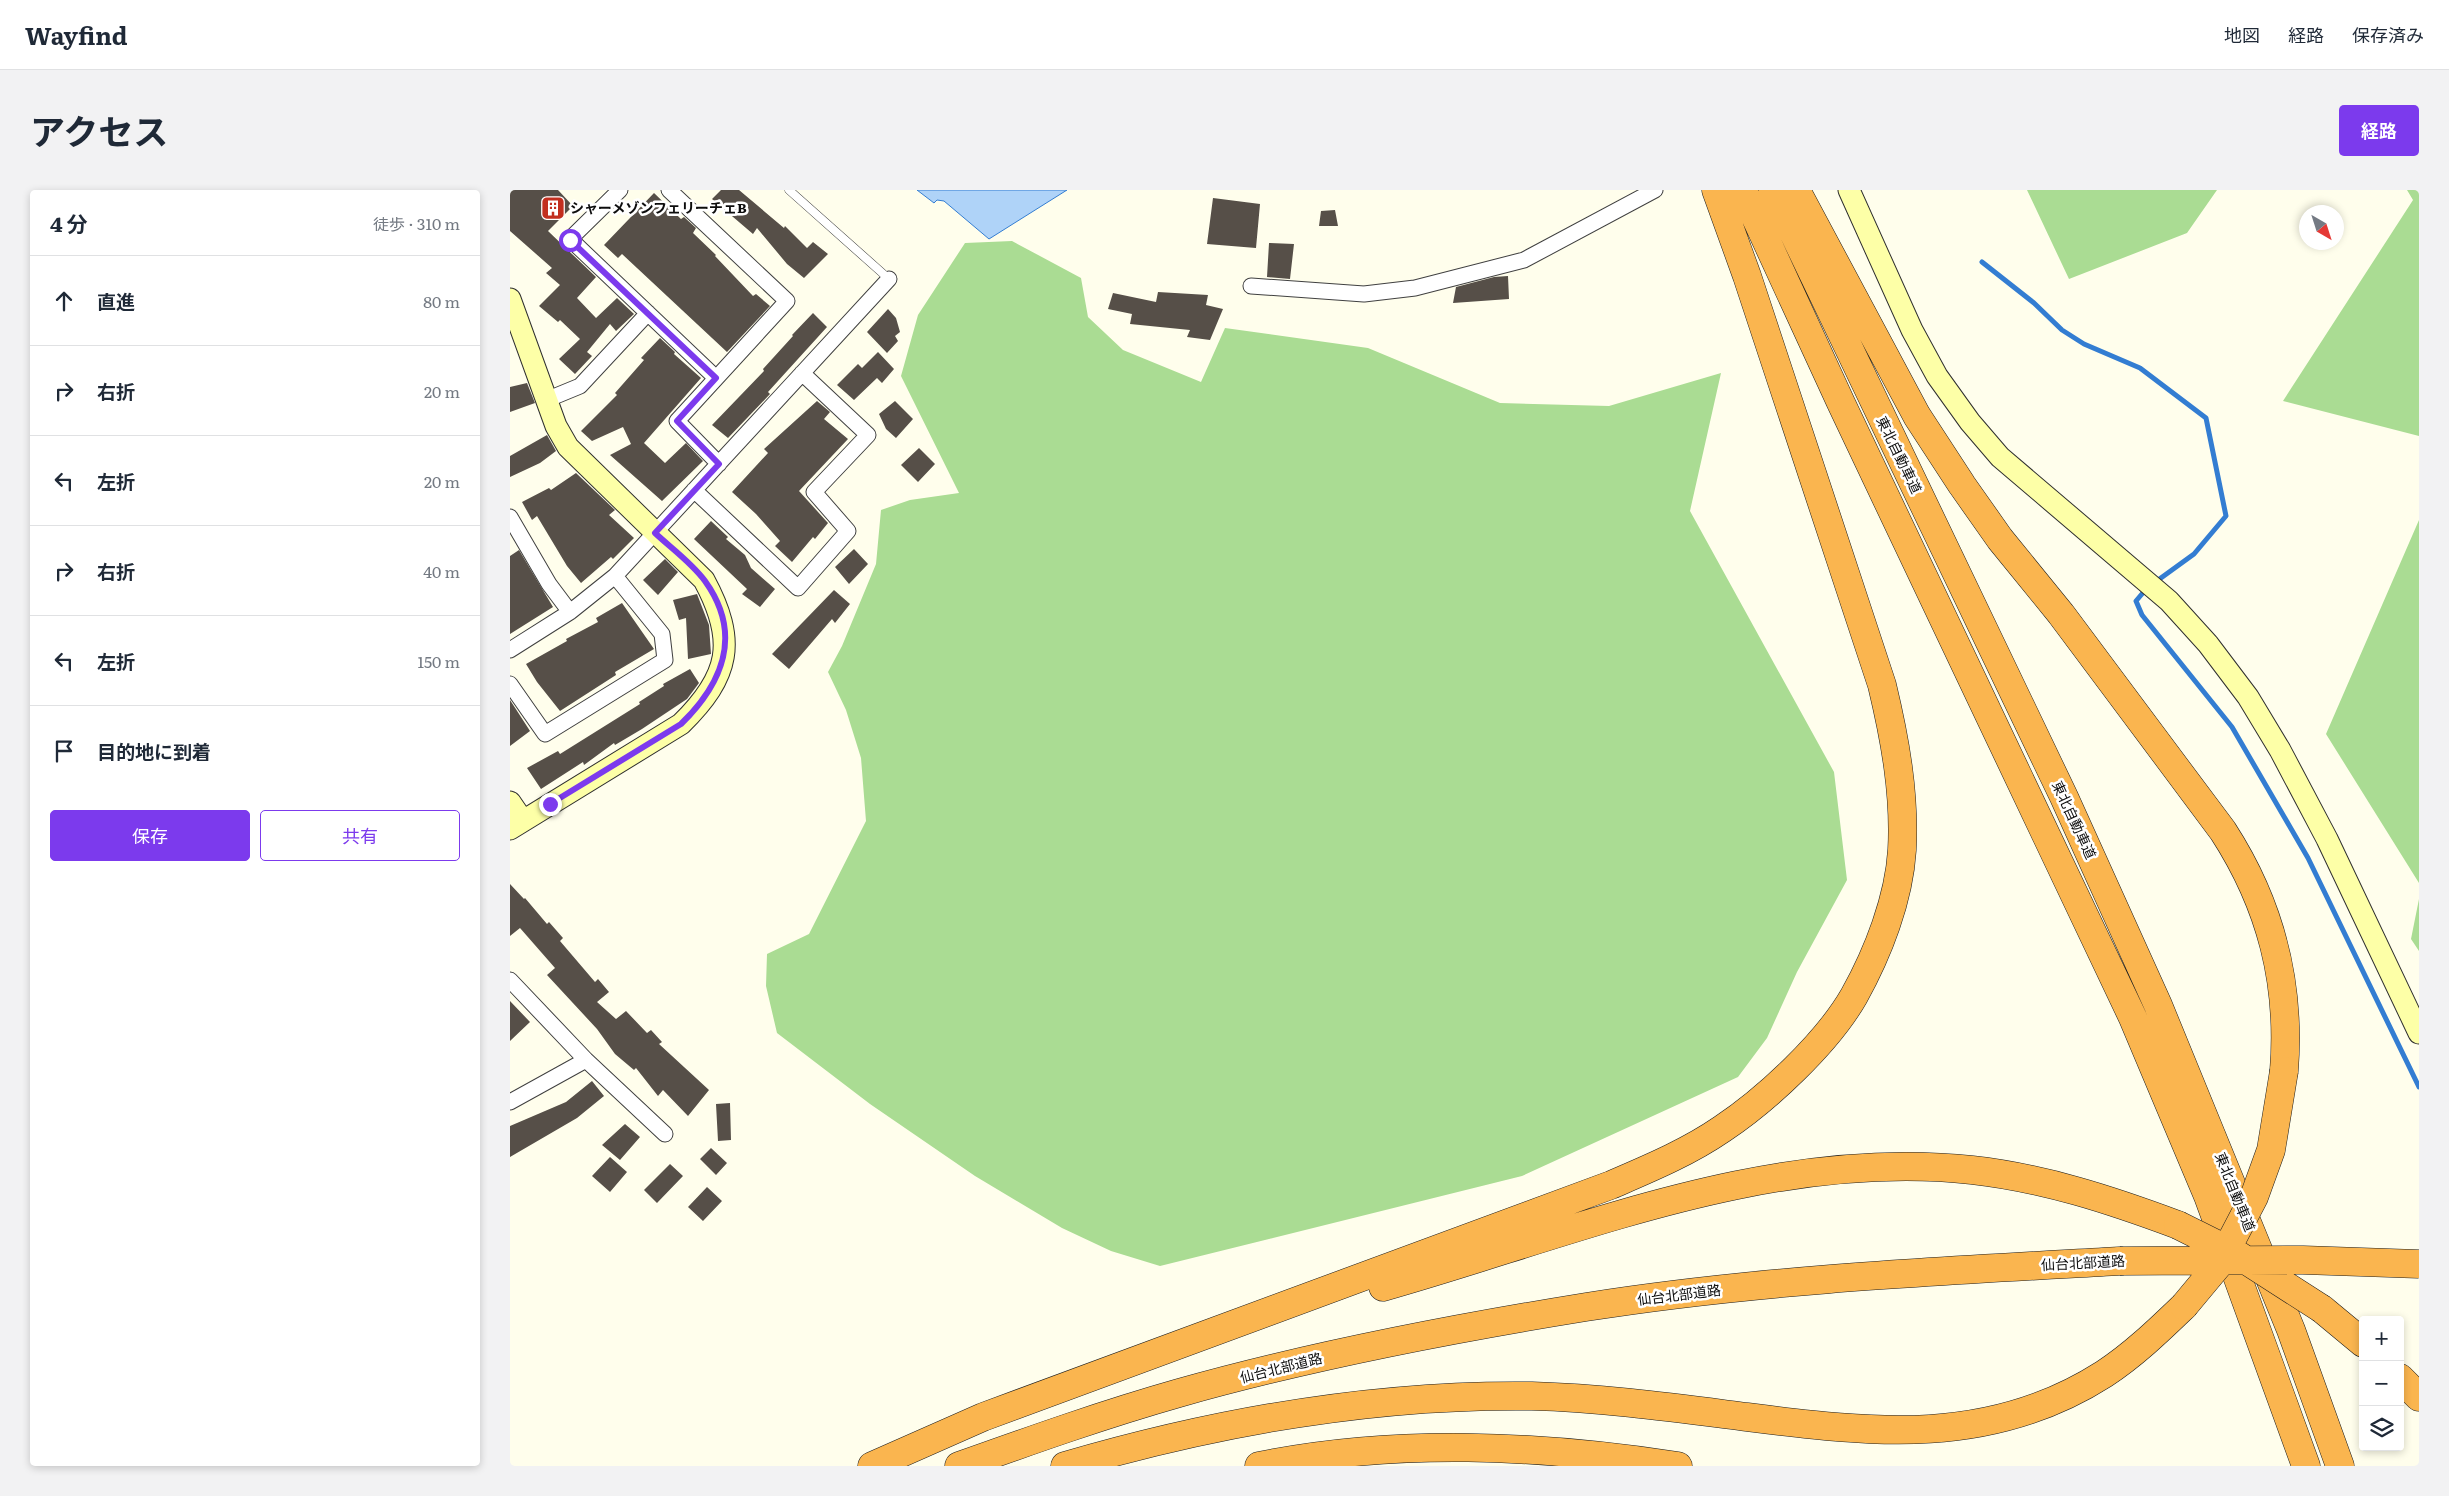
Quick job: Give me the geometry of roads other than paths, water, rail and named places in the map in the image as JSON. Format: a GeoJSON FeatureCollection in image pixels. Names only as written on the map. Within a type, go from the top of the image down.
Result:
{"type":"FeatureCollection","features":[{"type":"Feature","properties":{"kind":"highway"},"geometry":{"type":"LineString","coordinates":[[872,1466],[983,1418],[1611,1186],[1670,1159],[1722,1130],[1760,1100],[1794,1069],[1826,1034],[1853,996],[1877,945],[1894,898],[1902,851],[1902,805],[1896,744],[1879,676],[1750,285],[1716,190]]}},
{"type":"Feature","properties":{"kind":"highway","name":"東北自動車道"},"geometry":{"type":"LineString","coordinates":[[1743,190],[1837,394],[2133,1018],[2208,1196],[2306,1466]]}},
{"type":"Feature","properties":{"kind":"highway","name":"東北自動車道"},"geometry":{"type":"LineString","coordinates":[[1773,190],[2064,797],[2158,1005],[2291,1330],[2340,1466]]}},
{"type":"Feature","properties":{"kind":"highway"},"geometry":{"type":"LineString","coordinates":[[1065,1466],[1112,1452],[1225,1427],[1344,1408],[1453,1398],[1532,1396],[1606,1401],[1862,1430],[1917,1431],[1970,1426],[2019,1413],[2060,1398],[2104,1374],[2145,1343],[2184,1306],[2219,1264],[2254,1197],[2271,1150],[2284,1071],[2286,1022],[2281,976],[2259,896],[2242,860],[2224,831],[2061,614],[2000,539],[1962,485],[1917,416],[1796,190]]}},
{"type":"Feature","properties":{"kind":"highway"},"geometry":{"type":"LineString","coordinates":[[1206,1337],[1395,1283],[1689,1195],[1766,1179],[1842,1169],[1915,1167],[1972,1170],[2026,1178],[2123,1204],[2178,1225],[2238,1254],[2322,1309],[2359,1340]]}},
{"type":"Feature","properties":{"kind":"highway","name":"仙台北部道路"},"geometry":{"type":"LineString","coordinates":[[959,1466],[1046,1435],[1178,1393],[1298,1362],[1433,1334],[1588,1307],[1713,1291],[1848,1278],[2120,1261],[2303,1260],[2419,1264]]}},
{"type":"Feature","properties":{"kind":"highway"},"geometry":{"type":"LineString","coordinates":[[2404,1382],[2419,1398]]}},
{"type":"Feature","properties":{"kind":"highway"},"geometry":{"type":"LineString","coordinates":[[1259,1466],[1284,1461],[1390,1450],[1499,1448],[1599,1454],[1678,1466]]}},
{"type":"Feature","properties":{"kind":"street"},"geometry":{"type":"LineString","coordinates":[[620,190],[570,240],[716,378]]}},
{"type":"Feature","properties":{"kind":"street"},"geometry":{"type":"LineString","coordinates":[[669,190],[787,301],[677,421],[719,464]]}},
{"type":"Feature","properties":{"kind":"street"},"geometry":{"type":"LineString","coordinates":[[1251,286],[1364,294],[1415,288],[1524,260],[1655,190]]}},
{"type":"Feature","properties":{"kind":"street"},"geometry":{"type":"LineString","coordinates":[[1850,190],[1912,330],[1937,376],[1970,422],[2000,457],[2158,592],[2208,644],[2248,697],[2280,750],[2327,839],[2419,1032]]}},
{"type":"Feature","properties":{"kind":"street"},"geometry":{"type":"LineString","coordinates":[[510,650],[570,612],[615,576],[889,279]]}},
{"type":"Feature","properties":{"kind":"street"},"geometry":{"type":"LineString","coordinates":[[510,802],[517,825],[681,724],[705,698],[721,670],[726,636],[718,606],[704,580],[568,447],[556,426],[512,309]]}},
{"type":"Feature","properties":{"kind":"street"},"geometry":{"type":"LineString","coordinates":[[546,400],[580,386],[648,313]]}},
{"type":"Feature","properties":{"kind":"street"},"geometry":{"type":"LineString","coordinates":[[694,490],[798,588],[848,530],[814,492],[868,435],[802,373]]}},
{"type":"Feature","properties":{"kind":"street"},"geometry":{"type":"LineString","coordinates":[[510,518],[549,584],[570,612]]}},
{"type":"Feature","properties":{"kind":"street"},"geometry":{"type":"LineString","coordinates":[[510,684],[545,734],[665,660],[662,634],[615,576]]}},
{"type":"Feature","properties":{"kind":"street"},"geometry":{"type":"LineString","coordinates":[[510,980],[586,1060],[665,1134]]}},
{"type":"Feature","properties":{"kind":"street"},"geometry":{"type":"LineString","coordinates":[[510,1102],[586,1060]]}},
{"type":"Feature","properties":{"kind":"lane"},"geometry":{"type":"LineString","coordinates":[[789,190],[889,279]]}},
{"type":"Feature","properties":{"kind":"water"},"geometry":{"type":"Polygon","coordinates":[[[917,190],[1067,190],[989,239],[944,201],[937,200],[934,203],[917,190]]]}},
{"type":"Feature","properties":{"kind":"waterway"},"geometry":{"type":"LineString","coordinates":[[1982,262],[2034,303],[2062,330],[2084,344],[2140,368],[2206,418],[2226,516],[2194,554],[2154,583]]}},
{"type":"Feature","properties":{"kind":"waterway"},"geometry":{"type":"LineString","coordinates":[[2147,588],[2136,601],[2142,615],[2232,727],[2308,858],[2419,1087]]}},
{"type":"Feature","properties":{"kind":"place","name":"シャーメゾンフェリーチェB"},"geometry":{"type":"Point","coordinates":[553,208]}}]}
